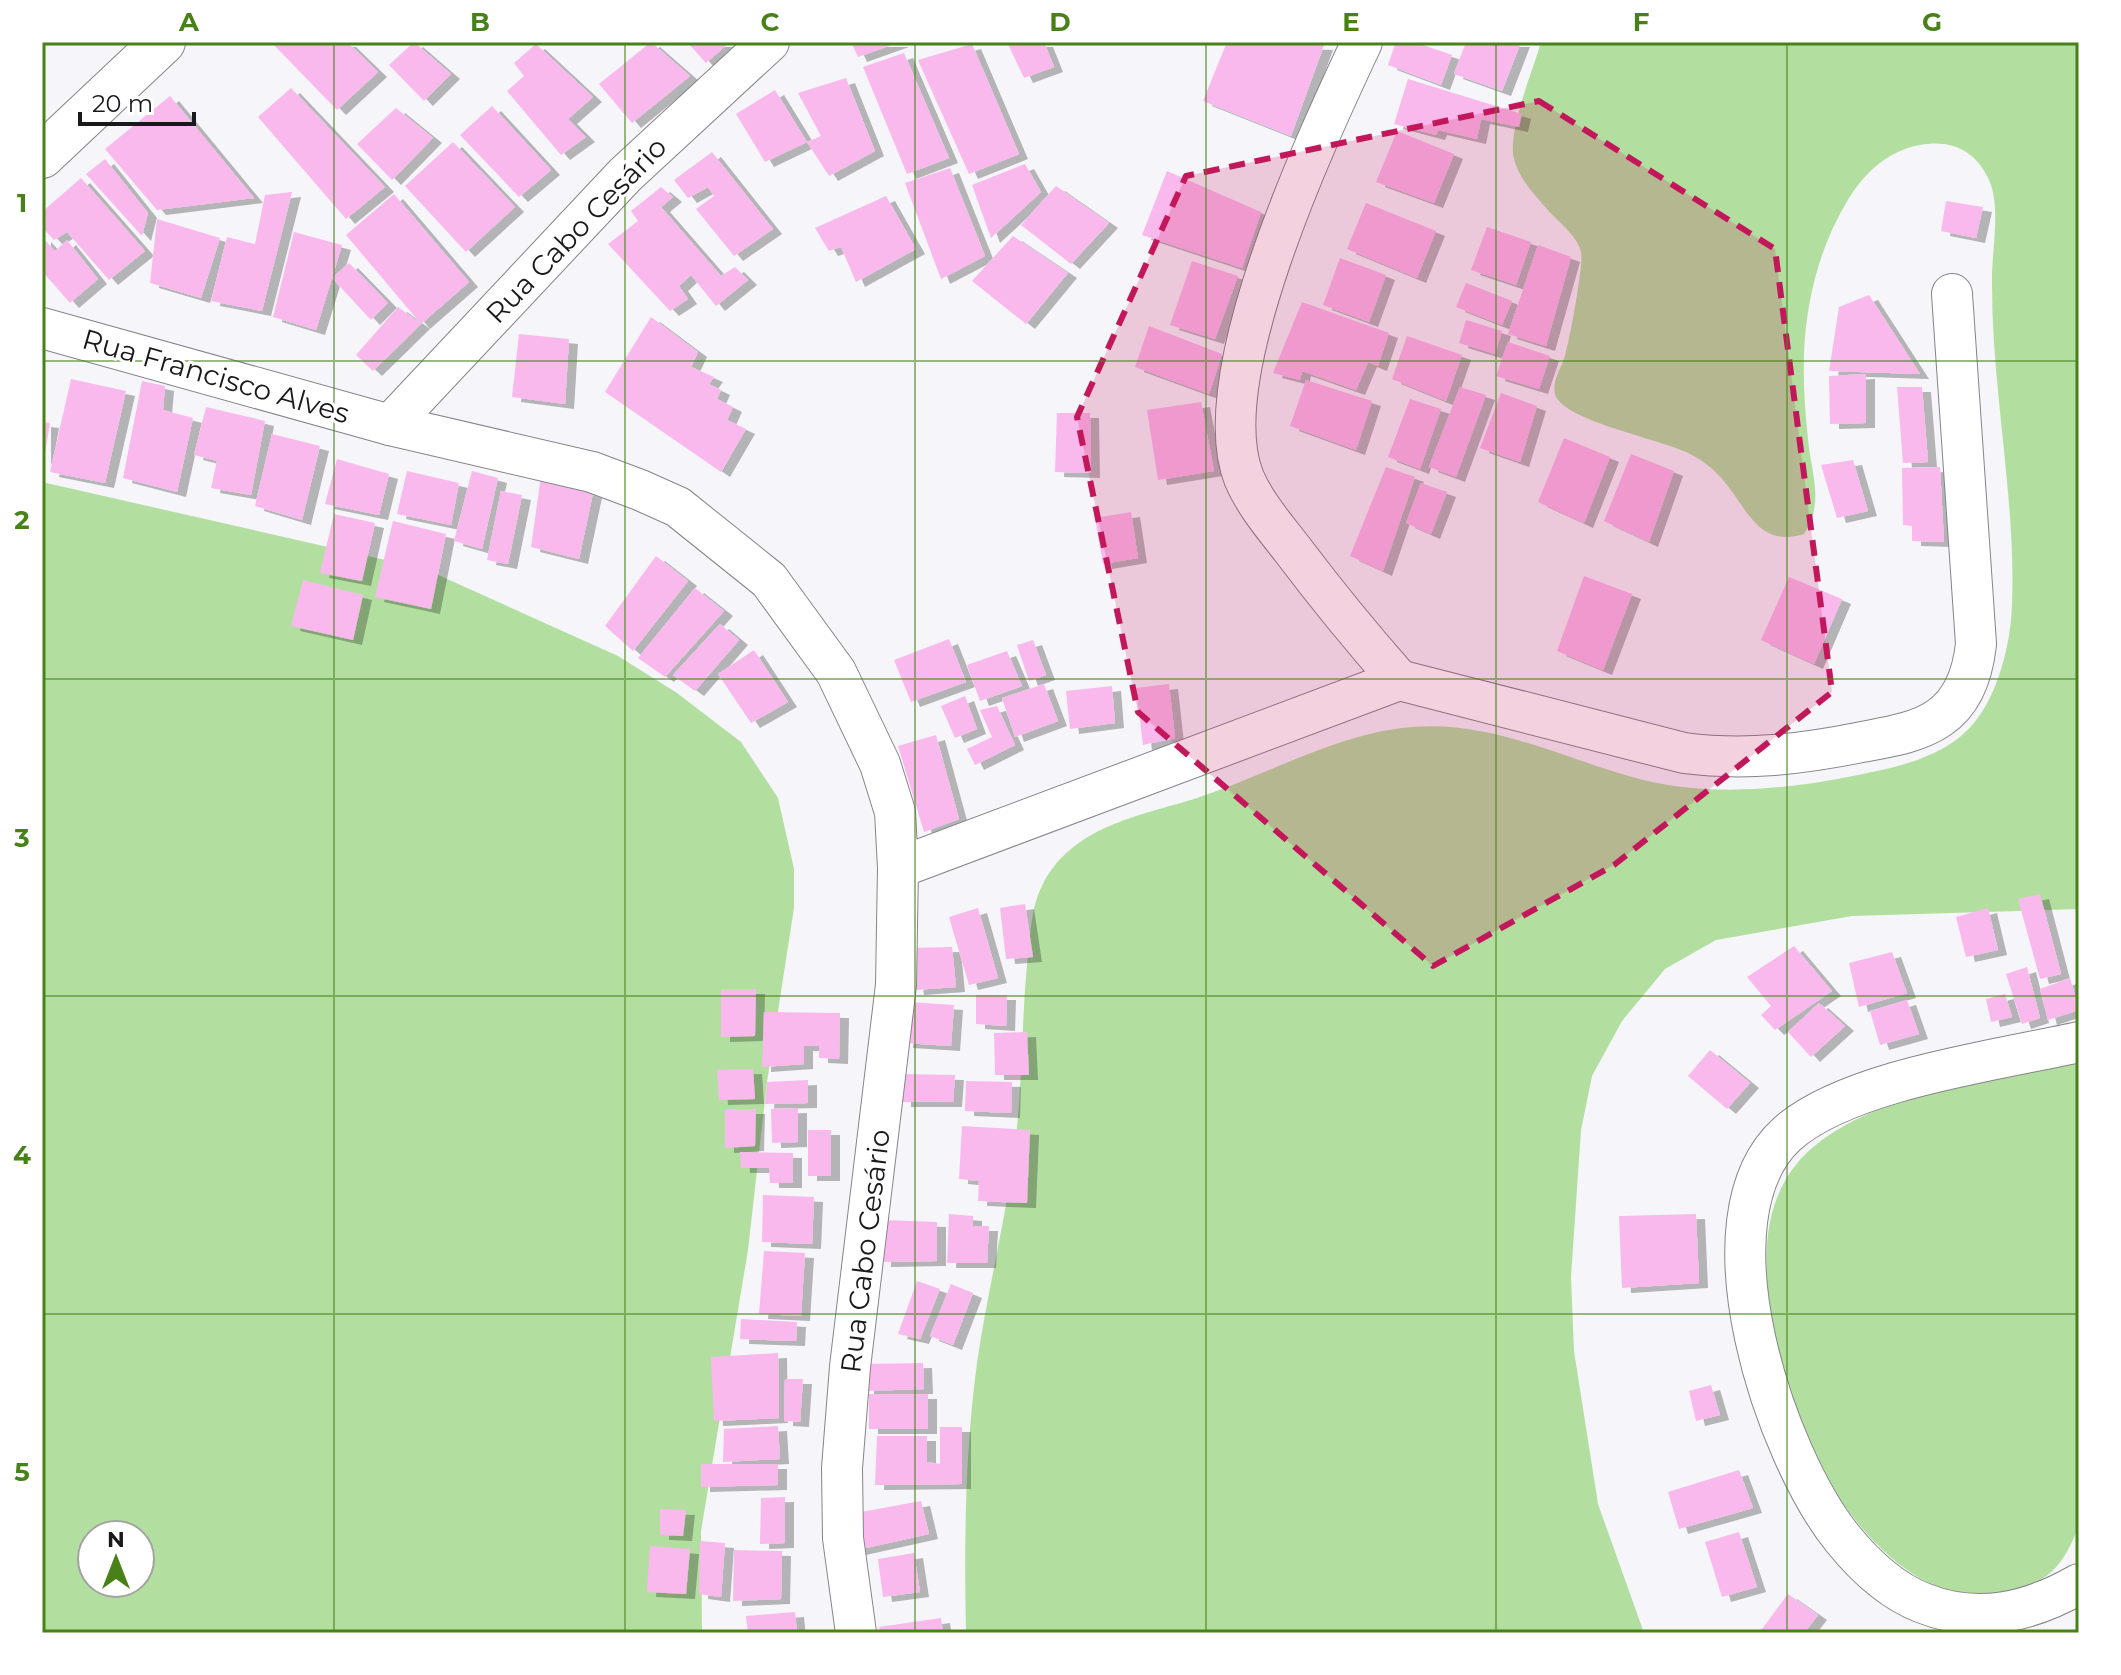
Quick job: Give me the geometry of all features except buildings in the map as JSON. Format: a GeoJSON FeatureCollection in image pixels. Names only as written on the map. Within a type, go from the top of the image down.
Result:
{"type":"FeatureCollection","features":[{"type":"Feature","properties":{"kind":"street"},"geometry":{"type":"LineString","coordinates":[[42,156],[163,42]]}},
{"type":"Feature","properties":{"kind":"street","name":"Rua Cabo Cesário"},"geometry":{"type":"LineString","coordinates":[[390,425],[625,175],[769,42]]}},
{"type":"Feature","properties":{"kind":"street"},"geometry":{"type":"LineString","coordinates":[[1362,42],[1321,130],[1261,287],[1236,397],[1234,424],[1236,454],[1245,481],[1268,517],[1344,618],[1399,680],[1684,753],[1722,758],[1813,752],[1889,737],[1940,717],[1966,687],[1973,669],[1976,644],[1952,294]]}},
{"type":"Feature","properties":{"kind":"street","name":"Rua Francisco Alves"},"geometry":{"type":"LineString","coordinates":[[42,328],[390,425],[592,472],[678,507],[769,580],[836,672],[880,764],[895,812],[898,868]]}},
{"type":"Feature","properties":{"kind":"street"},"geometry":{"type":"LineString","coordinates":[[898,868],[1399,680]]}},
{"type":"Feature","properties":{"kind":"street","name":"Rua Cabo Cesário"},"geometry":{"type":"LineString","coordinates":[[856,1633],[843,1538],[842,1468],[850,1367],[896,985],[898,868]]}},
{"type":"Feature","properties":{"kind":"street"},"geometry":{"type":"LineString","coordinates":[[2074,1581],[2013,1613],[1956,1613],[1922,1603],[1892,1587],[1858,1556],[1842,1538],[1805,1478],[1777,1408],[1748,1293],[1745,1238],[1746,1215],[1759,1169],[1785,1135],[1804,1121],[1882,1086],[2079,1042]]}},
{"type":"Feature","properties":{"kind":"highlighted area"},"geometry":{"type":"Polygon","coordinates":[[[1539,101],[1775,249],[1832,692],[1614,865],[1433,966],[1138,712],[1077,417],[1186,176],[1539,101]]]}},
{"type":"Feature","properties":{"kind":"green space"},"geometry":{"type":"Polygon","coordinates":[[[1541,42],[2079,42],[2079,909],[1852,916],[1716,940],[1665,969],[1622,1021],[1592,1076],[1581,1130],[1571,1277],[1574,1351],[1598,1504],[1644,1633],[966,1633],[966,1498],[973,1397],[1014,1153],[1032,920],[1042,886],[1070,849],[1109,826],[1224,789],[1330,746],[1357,737],[1412,727],[1441,726],[1497,734],[1632,777],[1691,788],[1783,787],[1843,778],[1913,761],[1952,743],[1982,712],[2002,668],[2012,604],[2012,563],[1993,319],[1995,202],[1984,170],[1962,149],[1952,146],[1932,144],[1908,148],[1886,159],[1867,174],[1845,205],[1821,258],[1805,334],[1804,396],[1815,488],[1814,511],[1804,534],[1775,536],[1747,514],[1719,476],[1699,459],[1575,413],[1562,404],[1555,394],[1555,380],[1564,359],[1572,322],[1581,252],[1571,234],[1523,180],[1516,166],[1513,147],[1517,117],[1541,42]]]}},
{"type":"Feature","properties":{"kind":"green space"},"geometry":{"type":"Polygon","coordinates":[[[42,482],[425,569],[618,656],[677,693],[741,742],[778,798],[794,869],[794,908],[767,1082],[748,1250],[701,1531],[702,1633],[42,1633],[42,482]]]}},
{"type":"Feature","properties":{"kind":"green space"},"geometry":{"type":"Polygon","coordinates":[[[2079,1057],[2079,1526],[2066,1553],[2052,1572],[2042,1579],[2003,1592],[1977,1594],[1952,1591],[1930,1583],[1889,1556],[1855,1520],[1812,1460],[1797,1421],[1772,1320],[1766,1258],[1769,1227],[1777,1198],[1791,1172],[1812,1148],[1839,1129],[1870,1113],[1940,1089],[2079,1057]]]}}]}
